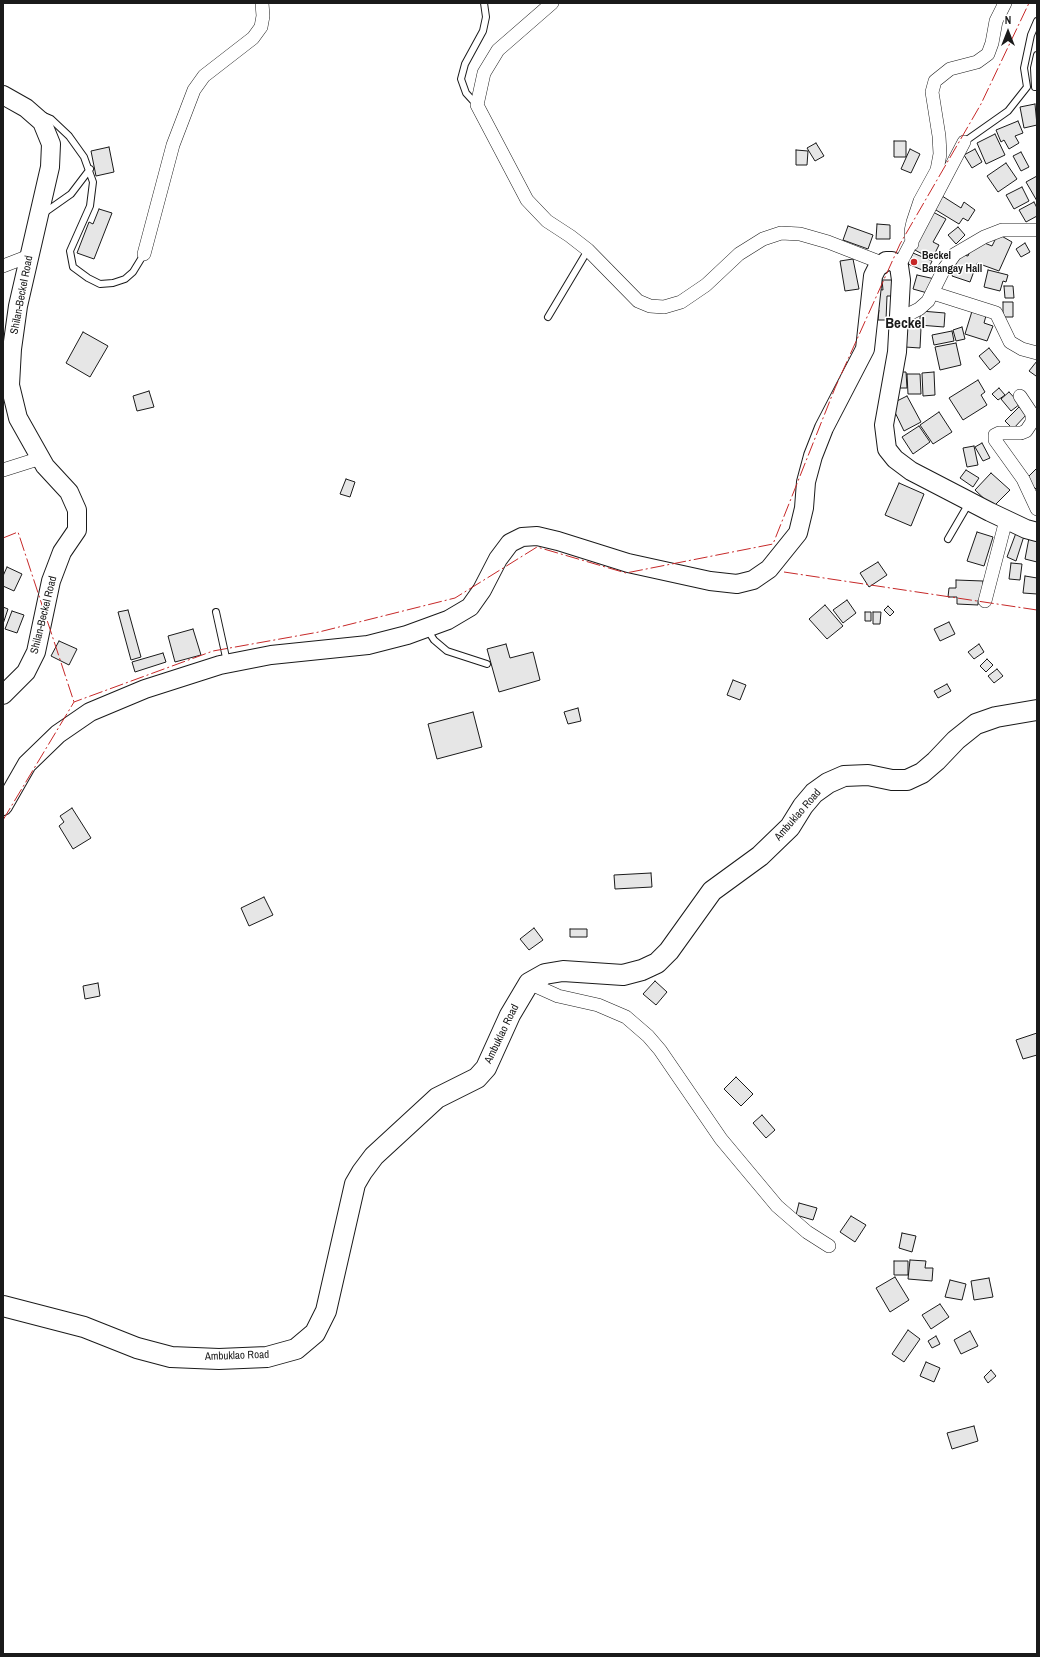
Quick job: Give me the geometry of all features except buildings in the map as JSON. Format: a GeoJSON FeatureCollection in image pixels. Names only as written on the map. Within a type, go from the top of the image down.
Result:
{"type":"FeatureCollection","features":[{"type":"Feature","properties":{"kind":"main road","name":"Ambuklao Road"},"geometry":{"type":"LineString","coordinates":[[3,1306],[84,1327],[137,1348],[171,1357],[219,1359],[267,1357],[296,1349],[316,1333],[326,1311],[355,1184],[362,1172],[374,1156],[437,1098],[477,1078],[486,1068],[510,1015],[529,984],[544,974],[563,971],[623,975],[642,970],[657,963],[669,951],[712,891],[760,856],[790,827],[803,806],[814,793],[828,783],[844,776],[868,775],[892,780],[907,780],[922,773],[956,740],[976,724],[996,717],[1037,710]]}},
{"type":"Feature","properties":{"kind":"street"},"geometry":{"type":"LineString","coordinates":[[144,254],[173,145],[194,90],[204,76],[253,38],[261,27],[263,16],[262,3]]}},
{"type":"Feature","properties":{"kind":"street"},"geometry":{"type":"LineString","coordinates":[[552,3],[498,50],[484,73],[478,105],[527,200],[546,221],[570,236],[588,250],[638,301],[650,306],[664,307],[682,302],[706,285],[739,254],[763,239],[781,234],[800,234],[891,264],[900,280],[897,352],[884,425],[887,449],[895,459],[911,471],[1006,520],[1037,532]]}},
{"type":"Feature","properties":{"kind":"street"},"geometry":{"type":"LineString","coordinates":[[912,244],[911,231],[913,222],[920,202],[937,170],[940,154],[939,136],[932,92],[935,81],[950,69],[977,62],[988,54],[992,43],[996,22],[1005,3]]}},
{"type":"Feature","properties":{"kind":"street","name":"Shilan-Beckel Road"},"geometry":{"type":"LineString","coordinates":[[3,95],[26,108],[42,122],[51,144],[50,167],[7,349],[10,385],[18,418],[45,466],[69,492],[77,510],[77,530],[62,552],[51,581],[36,652],[26,672],[3,696]]}},
{"type":"Feature","properties":{"kind":"street"},"geometry":{"type":"LineString","coordinates":[[3,806],[27,764],[58,734],[90,712],[145,689],[227,663],[271,654],[368,645],[448,620],[470,607],[482,590],[498,559],[510,543],[522,537],[537,536],[628,563],[710,581],[736,584],[753,580],[769,569],[798,533],[804,508],[806,482],[813,456],[824,428],[865,349],[874,276],[891,264],[912,244],[964,142]]}},
{"type":"Feature","properties":{"kind":"street"},"geometry":{"type":"LineString","coordinates":[[898,319],[920,308],[933,293],[949,260],[962,250],[992,233],[1002,230],[1037,230]]}},
{"type":"Feature","properties":{"kind":"street"},"geometry":{"type":"LineString","coordinates":[[3,266],[29,256]]}},
{"type":"Feature","properties":{"kind":"street"},"geometry":{"type":"LineString","coordinates":[[933,293],[996,314],[1010,342],[1022,349],[1037,353]]}},
{"type":"Feature","properties":{"kind":"street"},"geometry":{"type":"LineString","coordinates":[[1020,396],[1032,414],[1032,422],[1026,431],[1022,433],[999,433],[995,435],[995,440],[1023,478],[1037,509]]}},
{"type":"Feature","properties":{"kind":"street"},"geometry":{"type":"LineString","coordinates":[[3,470],[41,458]]}},
{"type":"Feature","properties":{"kind":"street"},"geometry":{"type":"LineString","coordinates":[[985,601],[1006,520]]}},
{"type":"Feature","properties":{"kind":"street"},"geometry":{"type":"LineString","coordinates":[[529,984],[558,996],[598,1006],[626,1017],[648,1036],[660,1050],[721,1139],[777,1206],[807,1232],[829,1246]]}},
{"type":"Feature","properties":{"kind":"lane"},"geometry":{"type":"LineString","coordinates":[[478,105],[466,93],[461,79],[465,64],[483,31],[486,17],[484,3]]}},
{"type":"Feature","properties":{"kind":"lane"},"geometry":{"type":"LineString","coordinates":[[964,142],[1008,111],[1020,97],[1028,84],[1024,68],[1031,35],[1037,21]]}},
{"type":"Feature","properties":{"kind":"lane"},"geometry":{"type":"LineString","coordinates":[[1036,88],[1034,68],[1037,55]]}},
{"type":"Feature","properties":{"kind":"lane"},"geometry":{"type":"LineString","coordinates":[[1028,84],[1036,88]]}},
{"type":"Feature","properties":{"kind":"lane"},"geometry":{"type":"LineString","coordinates":[[26,108],[51,119],[69,136],[90,168],[93,182],[90,206],[70,251],[73,267],[88,278],[100,284],[113,283],[125,279],[133,272],[144,254]]}},
{"type":"Feature","properties":{"kind":"lane"},"geometry":{"type":"LineString","coordinates":[[38,217],[71,194],[90,168]]}},
{"type":"Feature","properties":{"kind":"lane"},"geometry":{"type":"LineString","coordinates":[[548,317],[588,250]]}},
{"type":"Feature","properties":{"kind":"lane"},"geometry":{"type":"LineString","coordinates":[[948,539],[970,502]]}},
{"type":"Feature","properties":{"kind":"lane"},"geometry":{"type":"LineString","coordinates":[[216,612],[227,663]]}},
{"type":"Feature","properties":{"kind":"lane"},"geometry":{"type":"LineString","coordinates":[[426,628],[434,640],[448,651],[487,664]]}},
{"type":"Feature","properties":{"kind":"power"},"geometry":{"type":"LineString","coordinates":[[3,820],[74,702],[213,651],[319,632],[455,598],[537,547],[626,573],[773,544],[835,388],[900,244],[981,104],[1029,3]]}},
{"type":"Feature","properties":{"kind":"power"},"geometry":{"type":"LineString","coordinates":[[3,538],[18,532],[74,702]]}},
{"type":"Feature","properties":{"kind":"power"},"geometry":{"type":"LineString","coordinates":[[784,572],[1037,610]]}},
{"type":"Feature","properties":{"kind":"place","name":"Beckel Barangay Hall"},"geometry":{"type":"Point","coordinates":[914,262]}},
{"type":"Feature","properties":{"kind":"district","name":"Beckel"},"geometry":{"type":"Point","coordinates":[905,324]}}]}
